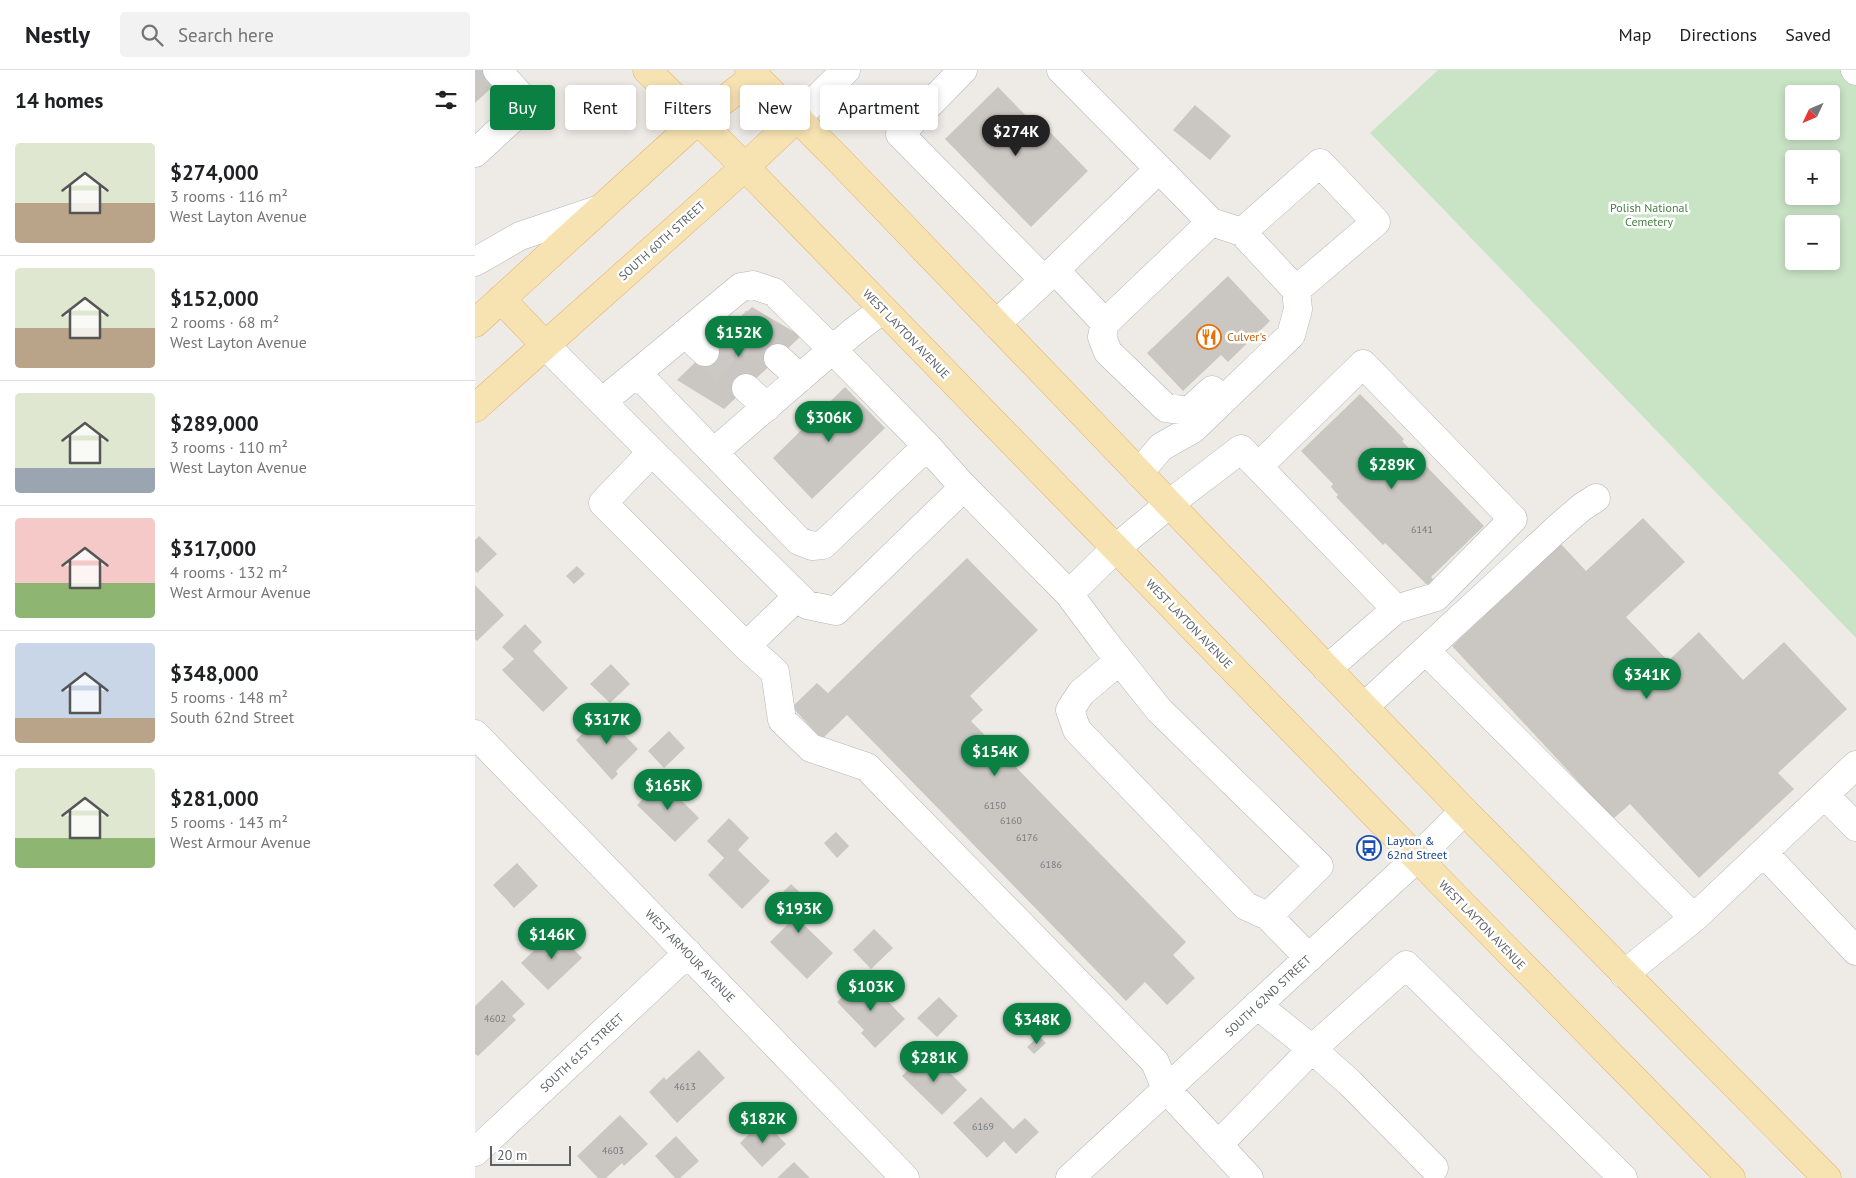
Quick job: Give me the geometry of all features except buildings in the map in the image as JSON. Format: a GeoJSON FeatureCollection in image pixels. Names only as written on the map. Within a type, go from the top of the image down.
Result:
{"type":"FeatureCollection","features":[{"type":"Feature","properties":{"kind":"main road","name":"WEST LAYTON AVENUE"},"geometry":{"type":"LineString","coordinates":[[647,70],[661,85]]}},
{"type":"Feature","properties":{"kind":"main road"},"geometry":{"type":"LineString","coordinates":[[730,94],[755,72],[767,85]]}},
{"type":"Feature","properties":{"kind":"main road"},"geometry":{"type":"LineString","coordinates":[[475,323],[688,130]]}},
{"type":"Feature","properties":{"kind":"main road","name":"WEST LAYTON AVENUE"},"geometry":{"type":"LineString","coordinates":[[706,130],[745,167],[1115,549],[1731,1178]]}},
{"type":"Feature","properties":{"kind":"main road","name":"SOUTH 60TH STREET"},"geometry":{"type":"LineString","coordinates":[[475,408],[745,167],[783,130]]}},
{"type":"Feature","properties":{"kind":"main road"},"geometry":{"type":"LineString","coordinates":[[809,130],[1464,811],[1827,1178]]}},
{"type":"Feature","properties":{"kind":"main road"},"geometry":{"type":"LineString","coordinates":[[501,299],[545,345]]}},
{"type":"Feature","properties":{"kind":"street"},"geometry":{"type":"LineString","coordinates":[[475,153],[528,104],[497,70]]}},
{"type":"Feature","properties":{"kind":"street","name":"SOUTH 60TH STREET"},"geometry":{"type":"LineString","coordinates":[[810,105],[846,70]]}},
{"type":"Feature","properties":{"kind":"street"},"geometry":{"type":"LineString","coordinates":[[963,70],[900,134],[1049,275],[1105,323]]}},
{"type":"Feature","properties":{"kind":"street"},"geometry":{"type":"LineString","coordinates":[[1061,70],[1211,222],[1242,232],[1296,290],[1298,309],[1291,335],[1193,429],[1161,446],[1139,473]]}},
{"type":"Feature","properties":{"kind":"street"},"geometry":{"type":"LineString","coordinates":[[1242,232],[1320,163],[1376,222],[1296,290]]}},
{"type":"Feature","properties":{"kind":"street"},"geometry":{"type":"LineString","coordinates":[[996,324],[1159,168]]}},
{"type":"Feature","properties":{"kind":"street"},"geometry":{"type":"LineString","coordinates":[[475,262],[520,236],[600,209]]}},
{"type":"Feature","properties":{"kind":"street"},"geometry":{"type":"LineString","coordinates":[[1211,222],[1105,323],[1102,337],[1108,352],[1166,408],[1189,412],[1243,361],[1269,356]]}},
{"type":"Feature","properties":{"kind":"street"},"geometry":{"type":"LineString","coordinates":[[602,402],[685,333],[728,313],[741,287],[753,285],[774,292],[927,446],[964,487],[1069,594],[1119,661],[1159,710],[1319,866],[1268,916]]}},
{"type":"Feature","properties":{"kind":"street"},"geometry":{"type":"LineString","coordinates":[[714,452],[853,332],[883,309]]}},
{"type":"Feature","properties":{"kind":"street"},"geometry":{"type":"LineString","coordinates":[[685,333],[705,352]]}},
{"type":"Feature","properties":{"kind":"street"},"geometry":{"type":"LineString","coordinates":[[545,345],[807,605],[836,611],[964,487]]}},
{"type":"Feature","properties":{"kind":"street"},"geometry":{"type":"LineString","coordinates":[[778,358],[800,378]]}},
{"type":"Feature","properties":{"kind":"street"},"geometry":{"type":"LineString","coordinates":[[1259,466],[1363,364],[1513,519],[1436,597],[1396,608],[1327,669]]}},
{"type":"Feature","properties":{"kind":"street"},"geometry":{"type":"LineString","coordinates":[[637,373],[799,540],[812,546],[823,545],[927,446]]}},
{"type":"Feature","properties":{"kind":"street"},"geometry":{"type":"LineString","coordinates":[[746,388],[767,407]]}},
{"type":"Feature","properties":{"kind":"street"},"geometry":{"type":"LineString","coordinates":[[1069,594],[1115,549],[1169,504],[1241,449],[1396,608]]}},
{"type":"Feature","properties":{"kind":"street"},"geometry":{"type":"LineString","coordinates":[[653,452],[603,503],[746,646],[775,672],[782,720],[811,748],[867,767],[1155,1062],[1167,1089],[1249,1178]]}},
{"type":"Feature","properties":{"kind":"street"},"geometry":{"type":"LineString","coordinates":[[1364,707],[1560,526],[1596,498]]}},
{"type":"Feature","properties":{"kind":"street"},"geometry":{"type":"LineString","coordinates":[[746,646],[798,596]]}},
{"type":"Feature","properties":{"kind":"street"},"geometry":{"type":"LineString","coordinates":[[1426,651],[1694,918]]}},
{"type":"Feature","properties":{"kind":"street"},"geometry":{"type":"LineString","coordinates":[[1119,661],[1081,693],[1070,710],[1077,730],[1246,906],[1268,916],[1309,958]]}},
{"type":"Feature","properties":{"kind":"street","name":"WEST ARMOUR AVENUE"},"geometry":{"type":"LineString","coordinates":[[475,734],[905,1178]]}},
{"type":"Feature","properties":{"kind":"street"},"geometry":{"type":"LineString","coordinates":[[1624,974],[1694,918],[1856,766]]}},
{"type":"Feature","properties":{"kind":"street"},"geometry":{"type":"LineString","coordinates":[[1825,795],[1856,827]]}},
{"type":"Feature","properties":{"kind":"street","name":"SOUTH 62ND STREET"},"geometry":{"type":"LineString","coordinates":[[1070,1178],[1417,858],[1464,811]]}},
{"type":"Feature","properties":{"kind":"street"},"geometry":{"type":"LineString","coordinates":[[1764,853],[1856,951]]}},
{"type":"Feature","properties":{"kind":"street","name":"SOUTH 61ST STREET"},"geometry":{"type":"LineString","coordinates":[[475,1152],[688,953]]}},
{"type":"Feature","properties":{"kind":"street"},"geometry":{"type":"LineString","coordinates":[[1218,1145],[1312,1049],[1407,965],[1623,1178]]}},
{"type":"Feature","properties":{"kind":"street"},"geometry":{"type":"LineString","coordinates":[[1257,1005],[1312,1049],[1350,1083],[1434,1174]]}},
{"type":"Feature","properties":{"kind":"green space","name":"Polish National Cemetery"},"geometry":{"type":"Polygon","coordinates":[[[1438,70],[1856,70],[1856,638],[1370,133],[1438,70]]]}},
{"type":"Feature","properties":{"kind":"tunnel"},"geometry":{"type":"LineString","coordinates":[[737,321],[778,358]]}},
{"type":"Feature","properties":{"kind":"tunnel"},"geometry":{"type":"LineString","coordinates":[[705,352],[746,388]]}},
{"type":"Feature","properties":{"kind":"place","name":"Culver's"},"geometry":{"type":"Point","coordinates":[1209,337]}},
{"type":"Feature","properties":{"kind":"place","name":"Layton & 62nd Street"},"geometry":{"type":"Point","coordinates":[1369,848]}}]}
